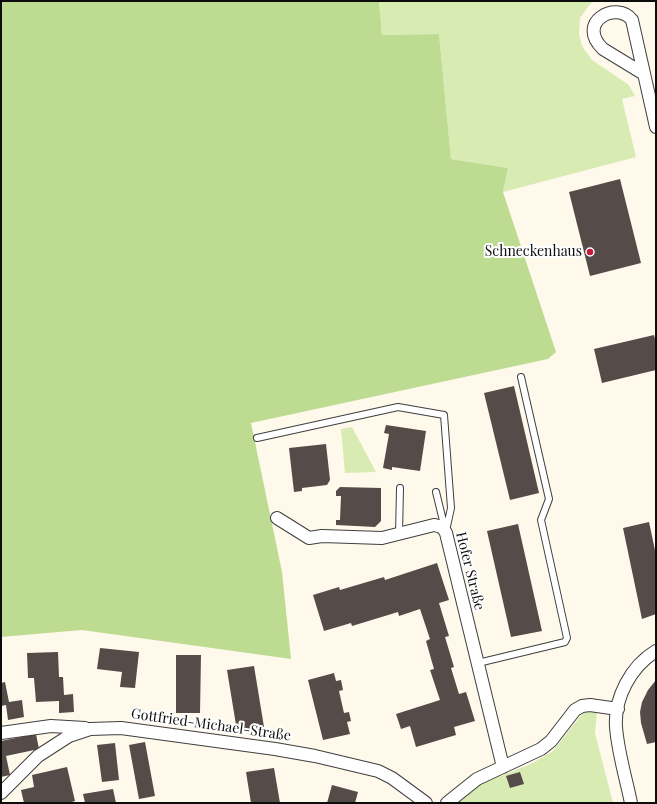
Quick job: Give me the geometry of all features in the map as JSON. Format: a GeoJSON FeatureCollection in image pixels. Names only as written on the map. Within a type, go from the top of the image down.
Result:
{"type":"FeatureCollection","features":[{"type":"Feature","properties":{"kind":"street"},"geometry":{"type":"LineString","coordinates":[[649,78],[603,49],[598,44],[594,37],[593,30],[595,22],[600,16],[608,12],[615,11],[628,14],[632,20],[649,78],[656,127]]}},
{"type":"Feature","properties":{"kind":"street","name":"Hofer Straße"},"geometry":{"type":"LineString","coordinates":[[277,518],[309,538],[322,536],[382,538],[434,525],[441,527],[446,533],[503,767]]}},
{"type":"Feature","properties":{"kind":"street"},"geometry":{"type":"LineString","coordinates":[[631,803],[618,742],[616,725],[618,709],[621,695],[629,679],[638,666],[656,651]]}},
{"type":"Feature","properties":{"kind":"street"},"geometry":{"type":"LineString","coordinates":[[447,803],[452,797],[478,779],[541,749],[551,741],[574,710],[582,706],[590,705],[618,709]]}},
{"type":"Feature","properties":{"kind":"street"},"geometry":{"type":"LineString","coordinates":[[1,733],[51,726],[90,729]]}},
{"type":"Feature","properties":{"kind":"street","name":"Gottfried-Michael-Straße"},"geometry":{"type":"LineString","coordinates":[[1,793],[38,756],[69,736],[90,729],[121,728],[275,748],[378,771],[392,778],[426,803]]}},
{"type":"Feature","properties":{"kind":"lane"},"geometry":{"type":"LineString","coordinates":[[478,662],[565,642],[567,638],[541,520],[549,499],[521,377]]}},
{"type":"Feature","properties":{"kind":"lane"},"geometry":{"type":"LineString","coordinates":[[257,438],[398,406],[444,415],[451,508],[446,533]]}},
{"type":"Feature","properties":{"kind":"lane"},"geometry":{"type":"LineString","coordinates":[[399,534],[400,488]]}},
{"type":"Feature","properties":{"kind":"lane"},"geometry":{"type":"LineString","coordinates":[[436,492],[446,533]]}},
{"type":"Feature","properties":{"kind":"green space"},"geometry":{"type":"Polygon","coordinates":[[[1,1],[379,1],[382,35],[439,34],[451,159],[508,168],[503,192],[556,352],[548,359],[251,423],[282,572],[291,659],[82,630],[1,637],[1,1]]]}},
{"type":"Feature","properties":{"kind":"green space"},"geometry":{"type":"Polygon","coordinates":[[[379,1],[597,1],[591,3],[580,18],[579,34],[582,46],[592,60],[629,85],[635,96],[622,99],[636,157],[503,192],[508,168],[451,159],[439,34],[382,35],[379,1]]]}},
{"type":"Feature","properties":{"kind":"green space"},"geometry":{"type":"Polygon","coordinates":[[[352,427],[376,472],[345,473],[341,429],[352,427]]]}},
{"type":"Feature","properties":{"kind":"green space"},"geometry":{"type":"Polygon","coordinates":[[[597,711],[595,733],[613,803],[456,803],[473,787],[531,764],[553,751],[583,713],[597,711]]]}},
{"type":"Feature","properties":{"kind":"building"},"geometry":{"type":"Polygon","coordinates":[[[620,179],[641,263],[590,276],[569,192],[620,179]]]}},
{"type":"Feature","properties":{"kind":"building"},"geometry":{"type":"Polygon","coordinates":[[[654,335],[656,343],[656,370],[602,383],[594,349],[654,335]]]}},
{"type":"Feature","properties":{"kind":"building"},"geometry":{"type":"Polygon","coordinates":[[[514,386],[539,493],[510,500],[484,393],[514,386]]]}},
{"type":"Feature","properties":{"kind":"building"},"geometry":{"type":"Polygon","coordinates":[[[386,425],[426,431],[420,471],[392,467],[392,470],[383,468],[389,434],[384,433],[386,425]]]}},
{"type":"Feature","properties":{"kind":"building"},"geometry":{"type":"Polygon","coordinates":[[[326,444],[330,480],[327,485],[302,488],[302,491],[294,492],[289,448],[326,444]]]}},
{"type":"Feature","properties":{"kind":"building"},"geometry":{"type":"Polygon","coordinates":[[[340,487],[381,488],[381,521],[375,527],[336,525],[336,520],[340,520],[341,496],[336,496],[336,491],[340,487]]]}},
{"type":"Feature","properties":{"kind":"building"},"geometry":{"type":"Polygon","coordinates":[[[649,522],[656,555],[656,614],[642,619],[623,528],[649,522]]]}},
{"type":"Feature","properties":{"kind":"building"},"geometry":{"type":"Polygon","coordinates":[[[518,524],[542,631],[511,637],[487,531],[518,524]]]}},
{"type":"Feature","properties":{"kind":"building"},"geometry":{"type":"Polygon","coordinates":[[[437,563],[449,600],[439,603],[449,636],[445,637],[454,667],[451,668],[459,694],[466,692],[475,721],[454,727],[456,735],[416,747],[410,726],[401,729],[396,714],[440,700],[430,670],[434,669],[426,641],[430,639],[420,609],[399,616],[398,612],[352,626],[351,623],[324,631],[313,595],[339,587],[340,590],[384,577],[385,580],[437,563]]]}},
{"type":"Feature","properties":{"kind":"building"},"geometry":{"type":"Polygon","coordinates":[[[100,648],[139,652],[135,688],[120,687],[122,672],[97,669],[100,648]]]}},
{"type":"Feature","properties":{"kind":"building"},"geometry":{"type":"Polygon","coordinates":[[[58,652],[59,677],[63,677],[64,695],[73,694],[74,712],[59,713],[59,701],[36,702],[34,678],[28,678],[27,653],[58,652]]]}},
{"type":"Feature","properties":{"kind":"building"},"geometry":{"type":"Polygon","coordinates":[[[176,655],[201,655],[200,713],[176,713],[176,655]]]}},
{"type":"Feature","properties":{"kind":"building"},"geometry":{"type":"Polygon","coordinates":[[[254,666],[264,727],[237,731],[227,670],[254,666]]]}},
{"type":"Feature","properties":{"kind":"building"},"geometry":{"type":"Polygon","coordinates":[[[334,673],[336,681],[341,680],[343,690],[339,691],[344,713],[349,712],[351,721],[347,722],[350,734],[323,740],[308,680],[334,673]]]}},
{"type":"Feature","properties":{"kind":"building"},"geometry":{"type":"Polygon","coordinates":[[[656,680],[656,742],[647,744],[641,723],[640,712],[642,702],[648,690],[656,680]]]}},
{"type":"Feature","properties":{"kind":"building"},"geometry":{"type":"Polygon","coordinates":[[[5,682],[9,702],[22,700],[24,717],[8,720],[6,705],[1,706],[1,683],[5,682]]]}},
{"type":"Feature","properties":{"kind":"building"},"geometry":{"type":"Polygon","coordinates":[[[36,734],[39,749],[6,756],[10,775],[1,777],[1,741],[36,734]]]}},
{"type":"Feature","properties":{"kind":"building"},"geometry":{"type":"Polygon","coordinates":[[[145,742],[155,796],[139,799],[129,745],[145,742]]]}},
{"type":"Feature","properties":{"kind":"building"},"geometry":{"type":"Polygon","coordinates":[[[115,743],[119,780],[102,782],[97,745],[115,743]]]}},
{"type":"Feature","properties":{"kind":"building"},"geometry":{"type":"Polygon","coordinates":[[[67,767],[75,801],[69,803],[24,803],[21,790],[34,787],[32,775],[67,767]]]}},
{"type":"Feature","properties":{"kind":"building"},"geometry":{"type":"Polygon","coordinates":[[[274,768],[280,803],[251,803],[246,772],[274,768]]]}},
{"type":"Feature","properties":{"kind":"building"},"geometry":{"type":"Polygon","coordinates":[[[520,772],[524,784],[510,788],[506,776],[520,772]]]}},
{"type":"Feature","properties":{"kind":"building"},"geometry":{"type":"Polygon","coordinates":[[[332,785],[358,792],[355,803],[327,803],[332,785]]]}},
{"type":"Feature","properties":{"kind":"building"},"geometry":{"type":"Polygon","coordinates":[[[113,789],[116,803],[85,803],[83,794],[113,789]]]}},
{"type":"Feature","properties":{"kind":"place","name":"Schneckenhaus"},"geometry":{"type":"Point","coordinates":[590,252]}}]}
